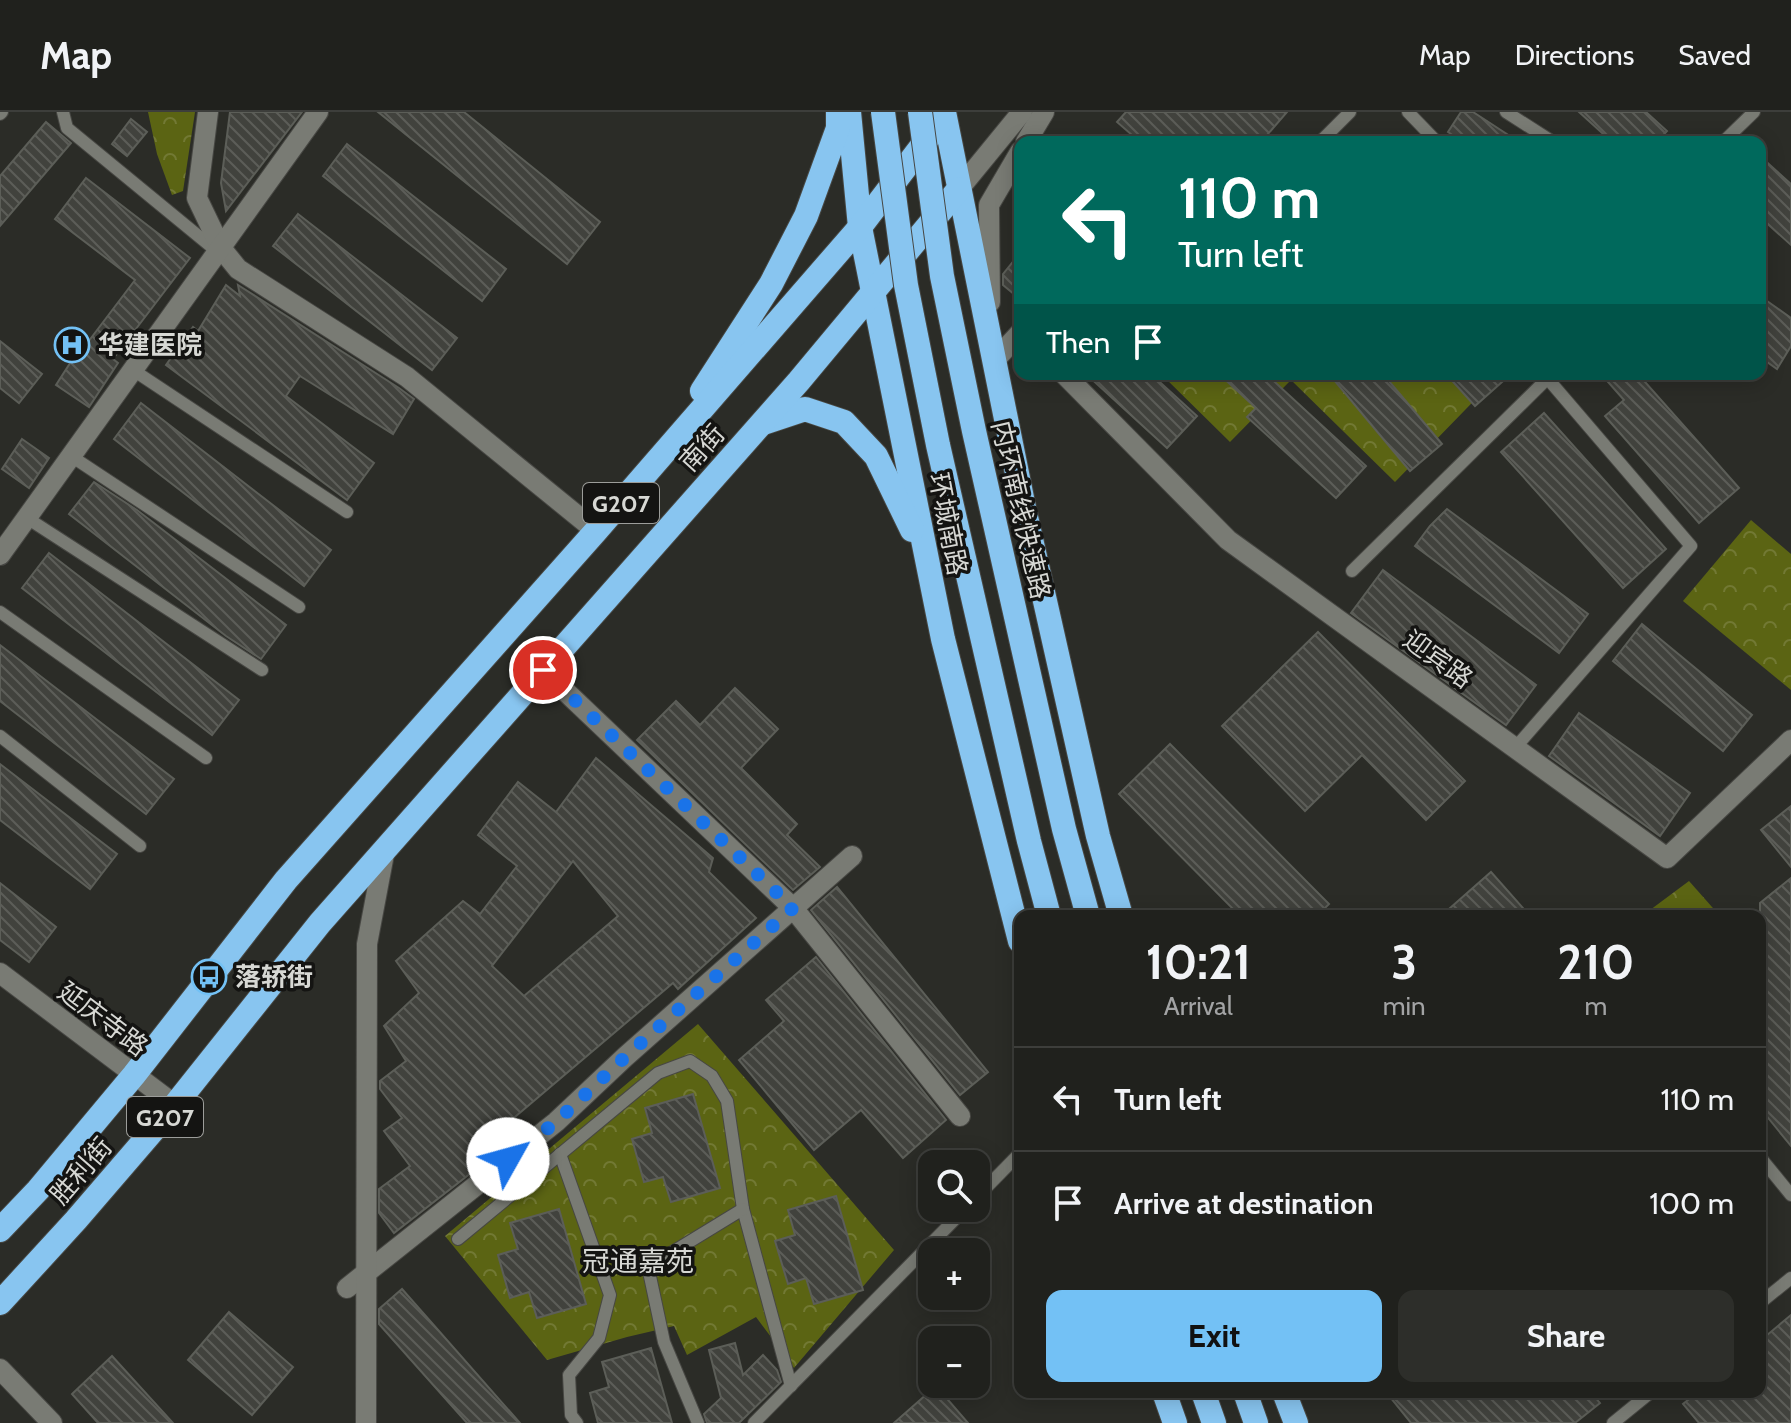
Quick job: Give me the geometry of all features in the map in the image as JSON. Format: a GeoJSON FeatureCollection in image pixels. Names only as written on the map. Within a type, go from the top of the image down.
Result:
{"type":"FeatureCollection","features":[{"type":"Feature","properties":{"kind":"highway"},"geometry":{"type":"LineString","coordinates":[[654,465],[778,271],[806,216],[838,128],[838,112]]}},
{"type":"Feature","properties":{"kind":"highway","name":"环城南路"},"geometry":{"type":"LineString","coordinates":[[849,112],[860,227],[927,561],[943,639],[1014,917]]}},
{"type":"Feature","properties":{"kind":"highway"},"geometry":{"type":"LineString","coordinates":[[883,112],[906,285],[935,430],[1047,910]]}},
{"type":"Feature","properties":{"kind":"highway"},"geometry":{"type":"LineString","coordinates":[[939,113],[959,189],[1027,523],[1094,821],[1119,910]]}},
{"type":"Feature","properties":{"kind":"highway","name":"南街"},"geometry":{"type":"LineString","coordinates":[[0,1230],[38,1190],[134,1075],[286,880],[596,531],[860,227],[939,113]]}},
{"type":"Feature","properties":{"kind":"highway","name":"内环南线快速路"},"geometry":{"type":"LineString","coordinates":[[939,113],[942,276],[1064,829],[1086,910]]}},
{"type":"Feature","properties":{"kind":"highway","name":"南街"},"geometry":{"type":"LineString","coordinates":[[320,923],[761,424],[959,189]]}},
{"type":"Feature","properties":{"kind":"highway"},"geometry":{"type":"LineString","coordinates":[[761,424],[805,409],[844,422],[876,456],[927,561]]}},
{"type":"Feature","properties":{"kind":"highway","name":"胜利街"},"geometry":{"type":"LineString","coordinates":[[0,1303],[175,1105],[320,923]]}},
{"type":"Feature","properties":{"kind":"highway"},"geometry":{"type":"LineString","coordinates":[[1166,1398],[1175,1423]]}},
{"type":"Feature","properties":{"kind":"highway"},"geometry":{"type":"LineString","coordinates":[[1205,1398],[1214,1423]]}},
{"type":"Feature","properties":{"kind":"highway"},"geometry":{"type":"LineString","coordinates":[[1247,1398],[1256,1423]]}},
{"type":"Feature","properties":{"kind":"highway"},"geometry":{"type":"LineString","coordinates":[[1286,1398],[1296,1423]]}},
{"type":"Feature","properties":{"kind":"street"},"geometry":{"type":"LineString","coordinates":[[208,112],[197,198],[219,250],[238,269],[407,377],[596,531]]}},
{"type":"Feature","properties":{"kind":"street"},"geometry":{"type":"LineString","coordinates":[[0,555],[318,112]]}},
{"type":"Feature","properties":{"kind":"street","name":"南街"},"geometry":{"type":"LineString","coordinates":[[959,189],[1022,112]]}},
{"type":"Feature","properties":{"kind":"street"},"geometry":{"type":"LineString","coordinates":[[1030,136],[1044,112]]}},
{"type":"Feature","properties":{"kind":"street"},"geometry":{"type":"LineString","coordinates":[[992,352],[989,205],[1014,162]]}},
{"type":"Feature","properties":{"kind":"street"},"geometry":{"type":"LineString","coordinates":[[992,352],[1014,337]]}},
{"type":"Feature","properties":{"kind":"street","name":"迎宾路"},"geometry":{"type":"LineString","coordinates":[[1070,380],[1228,540],[1667,858],[1791,740]]}},
{"type":"Feature","properties":{"kind":"street"},"geometry":{"type":"LineString","coordinates":[[543,670],[793,908],[960,1116]]}},
{"type":"Feature","properties":{"kind":"street"},"geometry":{"type":"LineString","coordinates":[[366,1423],[367,944],[385,849]]}},
{"type":"Feature","properties":{"kind":"street"},"geometry":{"type":"LineString","coordinates":[[347,1288],[556,1122],[852,856]]}},
{"type":"Feature","properties":{"kind":"street","name":"延庆寺路"},"geometry":{"type":"LineString","coordinates":[[0,973],[175,1105]]}},
{"type":"Feature","properties":{"kind":"street"},"geometry":{"type":"LineString","coordinates":[[0,1369],[52,1423]]}},
{"type":"Feature","properties":{"kind":"lane"},"geometry":{"type":"LineString","coordinates":[[63,112],[67,128],[219,250]]}},
{"type":"Feature","properties":{"kind":"lane"},"geometry":{"type":"LineString","coordinates":[[1326,136],[1350,112]]}},
{"type":"Feature","properties":{"kind":"lane"},"geometry":{"type":"LineString","coordinates":[[1408,112],[1431,136]]}},
{"type":"Feature","properties":{"kind":"lane"},"geometry":{"type":"LineString","coordinates":[[1506,112],[1544,136]]}},
{"type":"Feature","properties":{"kind":"lane"},"geometry":{"type":"LineString","coordinates":[[1729,136],[1754,112]]}},
{"type":"Feature","properties":{"kind":"lane"},"geometry":{"type":"LineString","coordinates":[[133,370],[347,512]]}},
{"type":"Feature","properties":{"kind":"lane"},"geometry":{"type":"LineString","coordinates":[[1352,571],[1546,380]]}},
{"type":"Feature","properties":{"kind":"lane"},"geometry":{"type":"LineString","coordinates":[[1515,748],[1691,546],[1553,380]]}},
{"type":"Feature","properties":{"kind":"lane"},"geometry":{"type":"LineString","coordinates":[[71,456],[299,607]]}},
{"type":"Feature","properties":{"kind":"lane"},"geometry":{"type":"LineString","coordinates":[[27,518],[262,670]]}},
{"type":"Feature","properties":{"kind":"lane"},"geometry":{"type":"LineString","coordinates":[[0,612],[206,758]]}},
{"type":"Feature","properties":{"kind":"lane"},"geometry":{"type":"LineString","coordinates":[[0,736],[140,846]]}},
{"type":"Feature","properties":{"kind":"lane"},"geometry":{"type":"LineString","coordinates":[[458,1239],[658,1073],[690,1061],[712,1076],[727,1101],[743,1209],[791,1386]]}},
{"type":"Feature","properties":{"kind":"lane"},"geometry":{"type":"LineString","coordinates":[[560,1154],[610,1295],[599,1338],[569,1375],[571,1415],[577,1423]]}},
{"type":"Feature","properties":{"kind":"lane"},"geometry":{"type":"LineString","coordinates":[[990,1184],[1014,1159]]}},
{"type":"Feature","properties":{"kind":"lane"},"geometry":{"type":"LineString","coordinates":[[1766,1164],[1791,1195]]}},
{"type":"Feature","properties":{"kind":"lane"},"geometry":{"type":"LineString","coordinates":[[698,1423],[664,1342],[648,1267],[743,1209]]}},
{"type":"Feature","properties":{"kind":"lane"},"geometry":{"type":"LineString","coordinates":[[754,1423],[952,1222]]}},
{"type":"Feature","properties":{"kind":"lane"},"geometry":{"type":"LineString","coordinates":[[1766,1298],[1791,1278]]}},
{"type":"Feature","properties":{"kind":"lane"},"geometry":{"type":"LineString","coordinates":[[1613,1423],[1644,1398]]}},
{"type":"Feature","properties":{"kind":"green space"},"geometry":{"type":"Polygon","coordinates":[[[148,112],[195,112],[183,191],[172,195],[157,154],[148,112]]]}},
{"type":"Feature","properties":{"kind":"green space"},"geometry":{"type":"Polygon","coordinates":[[[1167,380],[1291,380],[1230,442],[1167,380]]]}},
{"type":"Feature","properties":{"kind":"green space"},"geometry":{"type":"Polygon","coordinates":[[[1291,380],[1494,380],[1395,482],[1291,380]]]}},
{"type":"Feature","properties":{"kind":"green space"},"geometry":{"type":"Polygon","coordinates":[[[1751,520],[1791,554],[1791,690],[1683,601],[1751,520]]]}},
{"type":"Feature","properties":{"kind":"green space"},"geometry":{"type":"Polygon","coordinates":[[[1689,881],[1715,910],[1650,910],[1689,881]]]}},
{"type":"Feature","properties":{"kind":"green space"},"geometry":{"type":"Polygon","coordinates":[[[698,1024],[894,1250],[794,1368],[756,1317],[687,1355],[674,1326],[547,1360],[445,1236],[698,1024]]]}},
{"type":"Feature","properties":{"kind":"building"},"geometry":{"type":"Polygon","coordinates":[[[230,112],[302,112],[226,211],[221,183],[230,112]]]}},
{"type":"Feature","properties":{"kind":"building"},"geometry":{"type":"Polygon","coordinates":[[[378,112],[464,112],[600,222],[567,264],[378,112]]]}},
{"type":"Feature","properties":{"kind":"building"},"geometry":{"type":"Polygon","coordinates":[[[1126,112],[1287,112],[1266,136],[1133,136],[1117,122],[1126,112]]]}},
{"type":"Feature","properties":{"kind":"building"},"geometry":{"type":"Polygon","coordinates":[[[1461,112],[1473,112],[1510,136],[1454,136],[1448,132],[1461,112]]]}},
{"type":"Feature","properties":{"kind":"building"},"geometry":{"type":"Polygon","coordinates":[[[1579,112],[1646,112],[1667,131],[1662,136],[1605,136],[1579,112]]]}},
{"type":"Feature","properties":{"kind":"building"},"geometry":{"type":"Polygon","coordinates":[[[131,119],[147,132],[127,156],[112,144],[131,119]]]}},
{"type":"Feature","properties":{"kind":"building"},"geometry":{"type":"Polygon","coordinates":[[[46,122],[71,143],[0,226],[0,176],[46,122]]]}},
{"type":"Feature","properties":{"kind":"building"},"geometry":{"type":"Polygon","coordinates":[[[347,144],[506,269],[482,301],[323,176],[347,144]]]}},
{"type":"Feature","properties":{"kind":"building"},"geometry":{"type":"Polygon","coordinates":[[[1766,161],[1791,184],[1791,245],[1766,222],[1766,161]]]}},
{"type":"Feature","properties":{"kind":"building"},"geometry":{"type":"Polygon","coordinates":[[[86,178],[190,258],[113,359],[118,363],[89,407],[56,385],[85,340],[88,342],[135,280],[55,219],[86,178]]]}},
{"type":"Feature","properties":{"kind":"building"},"geometry":{"type":"Polygon","coordinates":[[[298,214],[457,338],[432,370],[273,246],[298,214]]]}},
{"type":"Feature","properties":{"kind":"building"},"geometry":{"type":"Polygon","coordinates":[[[1014,260],[1014,294],[1003,285],[1003,274],[1014,260]]]}},
{"type":"Feature","properties":{"kind":"building"},"geometry":{"type":"Polygon","coordinates":[[[226,285],[240,296],[238,285],[414,399],[393,434],[300,376],[286,396],[374,463],[347,500],[166,365],[193,327],[198,331],[226,285]]]}},
{"type":"Feature","properties":{"kind":"building"},"geometry":{"type":"Polygon","coordinates":[[[1766,300],[1791,318],[1791,346],[1777,369],[1766,361],[1766,300]]]}},
{"type":"Feature","properties":{"kind":"building"},"geometry":{"type":"Polygon","coordinates":[[[0,341],[42,374],[19,403],[0,388],[0,341]]]}},
{"type":"Feature","properties":{"kind":"building"},"geometry":{"type":"Polygon","coordinates":[[[1093,380],[1158,380],[1197,416],[1167,448],[1093,380]]]}},
{"type":"Feature","properties":{"kind":"building"},"geometry":{"type":"Polygon","coordinates":[[[1226,380],[1273,380],[1366,466],[1336,498],[1247,417],[1256,408],[1226,380]]]}},
{"type":"Feature","properties":{"kind":"building"},"geometry":{"type":"Polygon","coordinates":[[[1334,380],[1388,380],[1442,444],[1410,471],[1334,380]]]}},
{"type":"Feature","properties":{"kind":"building"},"geometry":{"type":"Polygon","coordinates":[[[1451,380],[1504,380],[1475,406],[1451,380]]]}},
{"type":"Feature","properties":{"kind":"building"},"geometry":{"type":"Polygon","coordinates":[[[1606,380],[1643,380],[1739,488],[1699,523],[1605,416],[1624,400],[1606,380]]]}},
{"type":"Feature","properties":{"kind":"building"},"geometry":{"type":"Polygon","coordinates":[[[141,403],[331,550],[304,586],[114,439],[141,403]]]}},
{"type":"Feature","properties":{"kind":"building"},"geometry":{"type":"Polygon","coordinates":[[[1544,413],[1666,549],[1623,588],[1501,452],[1544,413]]]}},
{"type":"Feature","properties":{"kind":"building"},"geometry":{"type":"Polygon","coordinates":[[[22,439],[49,458],[29,488],[2,469],[22,439]]]}},
{"type":"Feature","properties":{"kind":"building"},"geometry":{"type":"Polygon","coordinates":[[[94,482],[137,510],[286,625],[261,659],[226,636],[69,514],[94,482]]]}},
{"type":"Feature","properties":{"kind":"building"},"geometry":{"type":"Polygon","coordinates":[[[1447,509],[1588,614],[1559,653],[1415,546],[1447,509]]]}},
{"type":"Feature","properties":{"kind":"building"},"geometry":{"type":"Polygon","coordinates":[[[49,553],[239,700],[212,735],[22,588],[49,553]]]}},
{"type":"Feature","properties":{"kind":"building"},"geometry":{"type":"Polygon","coordinates":[[[1383,570],[1536,685],[1506,725],[1351,613],[1383,570]]]}},
{"type":"Feature","properties":{"kind":"building"},"geometry":{"type":"Polygon","coordinates":[[[1642,624],[1752,715],[1723,751],[1613,661],[1642,624]]]}},
{"type":"Feature","properties":{"kind":"building"},"geometry":{"type":"Polygon","coordinates":[[[1318,632],[1465,781],[1426,820],[1362,755],[1305,811],[1222,726],[1318,632]]]}},
{"type":"Feature","properties":{"kind":"building"},"geometry":{"type":"Polygon","coordinates":[[[0,645],[174,779],[146,814],[0,701],[0,645]]]}},
{"type":"Feature","properties":{"kind":"building"},"geometry":{"type":"Polygon","coordinates":[[[735,688],[778,729],[741,768],[797,824],[787,835],[820,867],[793,890],[637,740],[676,701],[700,725],[735,688]]]}},
{"type":"Feature","properties":{"kind":"building"},"geometry":{"type":"Polygon","coordinates":[[[1579,713],[1690,793],[1660,836],[1549,756],[1579,713]]]}},
{"type":"Feature","properties":{"kind":"building"},"geometry":{"type":"Polygon","coordinates":[[[1170,744],[1329,904],[1323,910],[1234,910],[1119,794],[1170,744]]]}},
{"type":"Feature","properties":{"kind":"building"},"geometry":{"type":"Polygon","coordinates":[[[596,758],[713,858],[709,872],[756,918],[678,989],[673,983],[509,1122],[514,1129],[470,1162],[476,1169],[394,1233],[379,1213],[379,1189],[410,1166],[384,1131],[402,1118],[380,1089],[380,1081],[406,1061],[384,1026],[419,993],[396,961],[463,901],[480,914],[517,866],[478,835],[518,782],[556,812],[596,758]],[[573,861],[492,966],[524,996],[618,916],[573,861]]]}},
{"type":"Feature","properties":{"kind":"building"},"geometry":{"type":"Polygon","coordinates":[[[0,764],[117,854],[90,889],[0,820],[0,764]]]}},
{"type":"Feature","properties":{"kind":"building"},"geometry":{"type":"Polygon","coordinates":[[[1791,806],[1791,867],[1761,830],[1791,806]]]}},
{"type":"Feature","properties":{"kind":"building"},"geometry":{"type":"Polygon","coordinates":[[[1491,872],[1525,910],[1448,910],[1491,872]]]}},
{"type":"Feature","properties":{"kind":"building"},"geometry":{"type":"Polygon","coordinates":[[[1791,878],[1791,1146],[1766,1115],[1766,910],[1760,910],[1760,903],[1791,878]]]}},
{"type":"Feature","properties":{"kind":"building"},"geometry":{"type":"Polygon","coordinates":[[[0,883],[56,927],[29,962],[0,940],[0,883]]]}},
{"type":"Feature","properties":{"kind":"building"},"geometry":{"type":"Polygon","coordinates":[[[837,887],[988,1072],[960,1095],[811,910],[837,887]]]}},
{"type":"Feature","properties":{"kind":"building"},"geometry":{"type":"Polygon","coordinates":[[[816,957],[946,1120],[903,1158],[861,1110],[814,1150],[739,1060],[784,1021],[766,1000],[816,957]]]}},
{"type":"Feature","properties":{"kind":"building"},"geometry":{"type":"Polygon","coordinates":[[[693,1094],[720,1188],[671,1202],[663,1177],[644,1182],[632,1139],[652,1133],[645,1108],[693,1094]]]}},
{"type":"Feature","properties":{"kind":"building"},"geometry":{"type":"Polygon","coordinates":[[[836,1196],[863,1290],[814,1304],[806,1278],[788,1284],[775,1241],[795,1235],[788,1210],[836,1196]]]}},
{"type":"Feature","properties":{"kind":"building"},"geometry":{"type":"Polygon","coordinates":[[[559,1209],[586,1304],[537,1318],[529,1292],[510,1298],[498,1255],[518,1249],[510,1223],[559,1209]]]}},
{"type":"Feature","properties":{"kind":"building"},"geometry":{"type":"Polygon","coordinates":[[[402,1289],[520,1423],[467,1423],[379,1324],[379,1309],[402,1289]]]}},
{"type":"Feature","properties":{"kind":"building"},"geometry":{"type":"Polygon","coordinates":[[[229,1312],[293,1367],[252,1415],[188,1360],[229,1312]]]}},
{"type":"Feature","properties":{"kind":"building"},"geometry":{"type":"Polygon","coordinates":[[[1791,1315],[1791,1423],[1699,1423],[1683,1404],[1690,1398],[1766,1398],[1766,1336],[1791,1315]]]}},
{"type":"Feature","properties":{"kind":"building"},"geometry":{"type":"Polygon","coordinates":[[[735,1343],[743,1375],[763,1355],[777,1370],[781,1382],[739,1423],[707,1423],[704,1414],[721,1398],[709,1350],[735,1343]]]}},
{"type":"Feature","properties":{"kind":"building"},"geometry":{"type":"Polygon","coordinates":[[[651,1348],[672,1423],[598,1423],[590,1393],[609,1387],[602,1362],[651,1348]]]}},
{"type":"Feature","properties":{"kind":"building"},"geometry":{"type":"Polygon","coordinates":[[[112,1356],[173,1423],[98,1423],[72,1394],[112,1356]]]}},
{"type":"Feature","properties":{"kind":"building"},"geometry":{"type":"Polygon","coordinates":[[[922,1398],[946,1398],[968,1423],[894,1423],[922,1398]]]}},
{"type":"Feature","properties":{"kind":"building"},"geometry":{"type":"Polygon","coordinates":[[[1391,1398],[1596,1398],[1600,1403],[1575,1423],[1411,1423],[1391,1398]]]}},
{"type":"Feature","properties":{"kind":"place","name":"华建医院"},"geometry":{"type":"Point","coordinates":[72,345]}},
{"type":"Feature","properties":{"kind":"place","name":"落轿街"},"geometry":{"type":"Point","coordinates":[209,977]}},
{"type":"Feature","properties":{"kind":"district","name":"冠通嘉苑"},"geometry":{"type":"Point","coordinates":[638,1261]}},
{"type":"Feature","properties":{"kind":"route"},"geometry":{"type":"LineString","coordinates":[[508,1159],[556,1122],[793,908],[543,670]]}}]}
